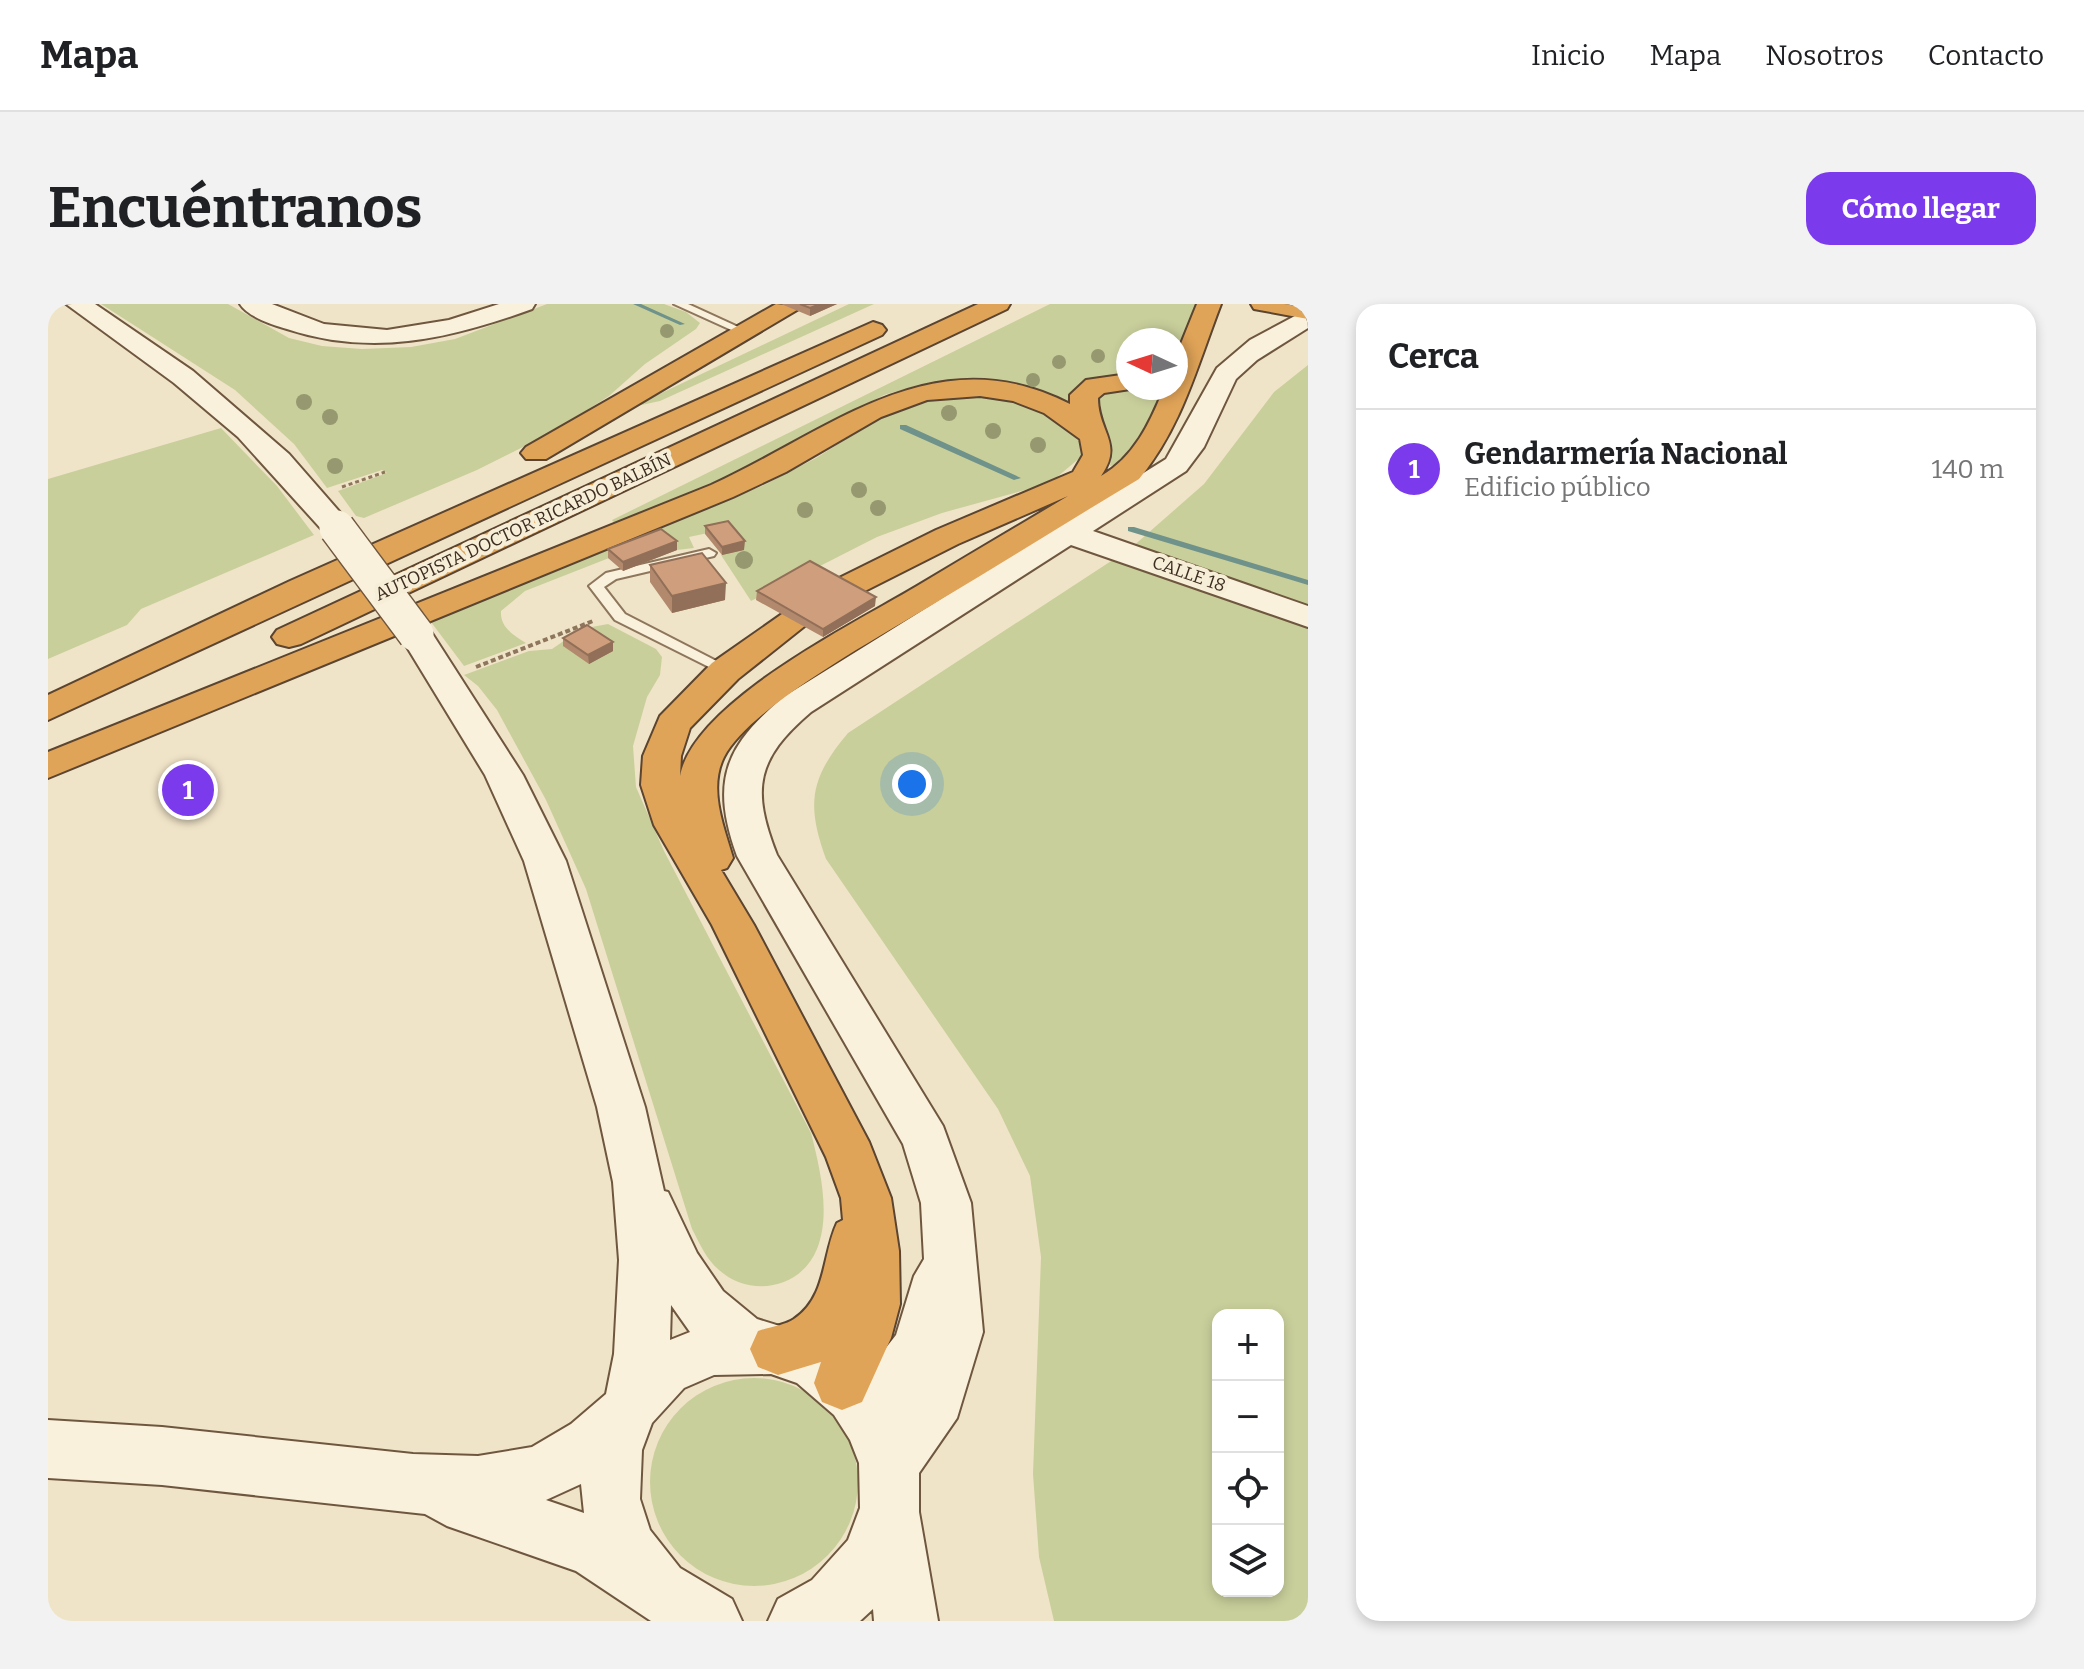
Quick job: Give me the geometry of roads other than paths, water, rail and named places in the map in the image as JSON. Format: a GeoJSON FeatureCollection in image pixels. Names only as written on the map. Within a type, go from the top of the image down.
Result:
{"type":"FeatureCollection","features":[{"type":"Feature","properties":{"kind":"highway","name":"AUTOPISTA DOCTOR RICARDO BALBÍN"},"geometry":{"type":"LineString","coordinates":[[48,750],[998,304]]}},
{"type":"Feature","properties":{"kind":"highway"},"geometry":{"type":"LineString","coordinates":[[1188,350],[1209,304]]}},
{"type":"Feature","properties":{"kind":"highway"},"geometry":{"type":"LineString","coordinates":[[1263,304],[1308,314]]}},
{"type":"Feature","properties":{"kind":"highway"},"geometry":{"type":"LineString","coordinates":[[48,708],[551,445],[742,331],[789,307]]}},
{"type":"Feature","properties":{"kind":"highway","name":"AUTOPISTA DOCTOR RICARDO BALBÍN"},"geometry":{"type":"LineString","coordinates":[[48,708],[302,588],[915,310]]}},
{"type":"Feature","properties":{"kind":"highway"},"geometry":{"type":"LineString","coordinates":[[843,589],[947,537],[1075,484],[1097,463],[1097,443],[1084,411],[1084,395],[1096,386],[1116,384]]}},
{"type":"Feature","properties":{"kind":"highway"},"geometry":{"type":"LineString","coordinates":[[48,766],[722,491],[774,467],[905,394],[958,387],[1022,395],[1073,419],[1097,443]]}},
{"type":"Feature","properties":{"kind":"highway"},"geometry":{"type":"LineString","coordinates":[[733,925],[697,802],[700,770],[722,731],[821,657],[1128,473],[1155,438],[1166,400]]}},
{"type":"Feature","properties":{"kind":"highway"},"geometry":{"type":"LineString","coordinates":[[794,621],[725,671],[697,696],[673,724],[662,756],[660,785],[674,825],[733,925],[851,1157],[870,1217],[873,1304],[864,1338],[847,1366],[846,1386]]}},
{"type":"Feature","properties":{"kind":"highway"},"geometry":{"type":"LineString","coordinates":[[768,1348],[799,1346],[823,1329],[845,1289],[854,1255],[856,1221],[851,1157]]}},
{"type":"Feature","properties":{"kind":"main road"},"geometry":{"type":"LineString","coordinates":[[78,304],[188,378],[286,465],[416,634],[504,775],[545,861],[621,1107],[638,1182],[645,1260],[641,1364],[630,1408],[614,1442],[608,1472],[610,1505],[619,1536],[635,1566],[658,1592]]}},
{"type":"Feature","properties":{"kind":"main road"},"geometry":{"type":"LineString","coordinates":[[252,304],[315,332],[373,339],[458,327],[523,304]]}},
{"type":"Feature","properties":{"kind":"main road"},"geometry":{"type":"LineString","coordinates":[[800,1621],[830,1606],[854,1585],[874,1560],[885,1531],[890,1484],[944,1381],[956,1332],[952,1244],[946,1203],[926,1140],[757,856],[743,818],[740,774],[744,761],[762,737],[798,704],[1176,465],[1188,452],[1221,380],[1258,348],[1308,314]]}},
{"type":"Feature","properties":{"kind":"main road","name":"CALLE 18"},"geometry":{"type":"LineString","coordinates":[[1070,534],[1308,617]]}},
{"type":"Feature","properties":{"kind":"main road"},"geometry":{"type":"LineString","coordinates":[[638,1182],[660,1233],[700,1300],[732,1336],[820,1367],[846,1386],[867,1412],[890,1484],[906,1621]]}},
{"type":"Feature","properties":{"kind":"main road"},"geometry":{"type":"LineString","coordinates":[[846,1386],[871,1395],[894,1385],[919,1348],[930,1322],[952,1244]]}},
{"type":"Feature","properties":{"kind":"main road"},"geometry":{"type":"LineString","coordinates":[[48,1449],[406,1483],[475,1484],[521,1479],[582,1448],[630,1408],[652,1381],[675,1364],[701,1352],[730,1346],[768,1348]]}},
{"type":"Feature","properties":{"kind":"main road"},"geometry":{"type":"LineString","coordinates":[[406,1483],[593,1546],[635,1572],[682,1609],[710,1621]]}},
{"type":"Feature","properties":{"kind":"lane"},"geometry":{"type":"LineString","coordinates":[[679,304],[742,331]]}},
{"type":"Feature","properties":{"kind":"lane"},"geometry":{"type":"LineString","coordinates":[[709,553],[604,579],[596,586],[597,592],[614,612],[725,671]]}},
{"type":"Feature","properties":{"kind":"waterway"},"geometry":{"type":"LineString","coordinates":[[636,304],[682,324]]}},
{"type":"Feature","properties":{"kind":"waterway"},"geometry":{"type":"LineString","coordinates":[[903,427],[1017,478]]}},
{"type":"Feature","properties":{"kind":"waterway"},"geometry":{"type":"LineString","coordinates":[[1131,529],[1308,583]]}},
{"type":"Feature","properties":{"kind":"place","name":"Gendarmería Nacional"},"geometry":{"type":"Point","coordinates":[188,790]}}]}
